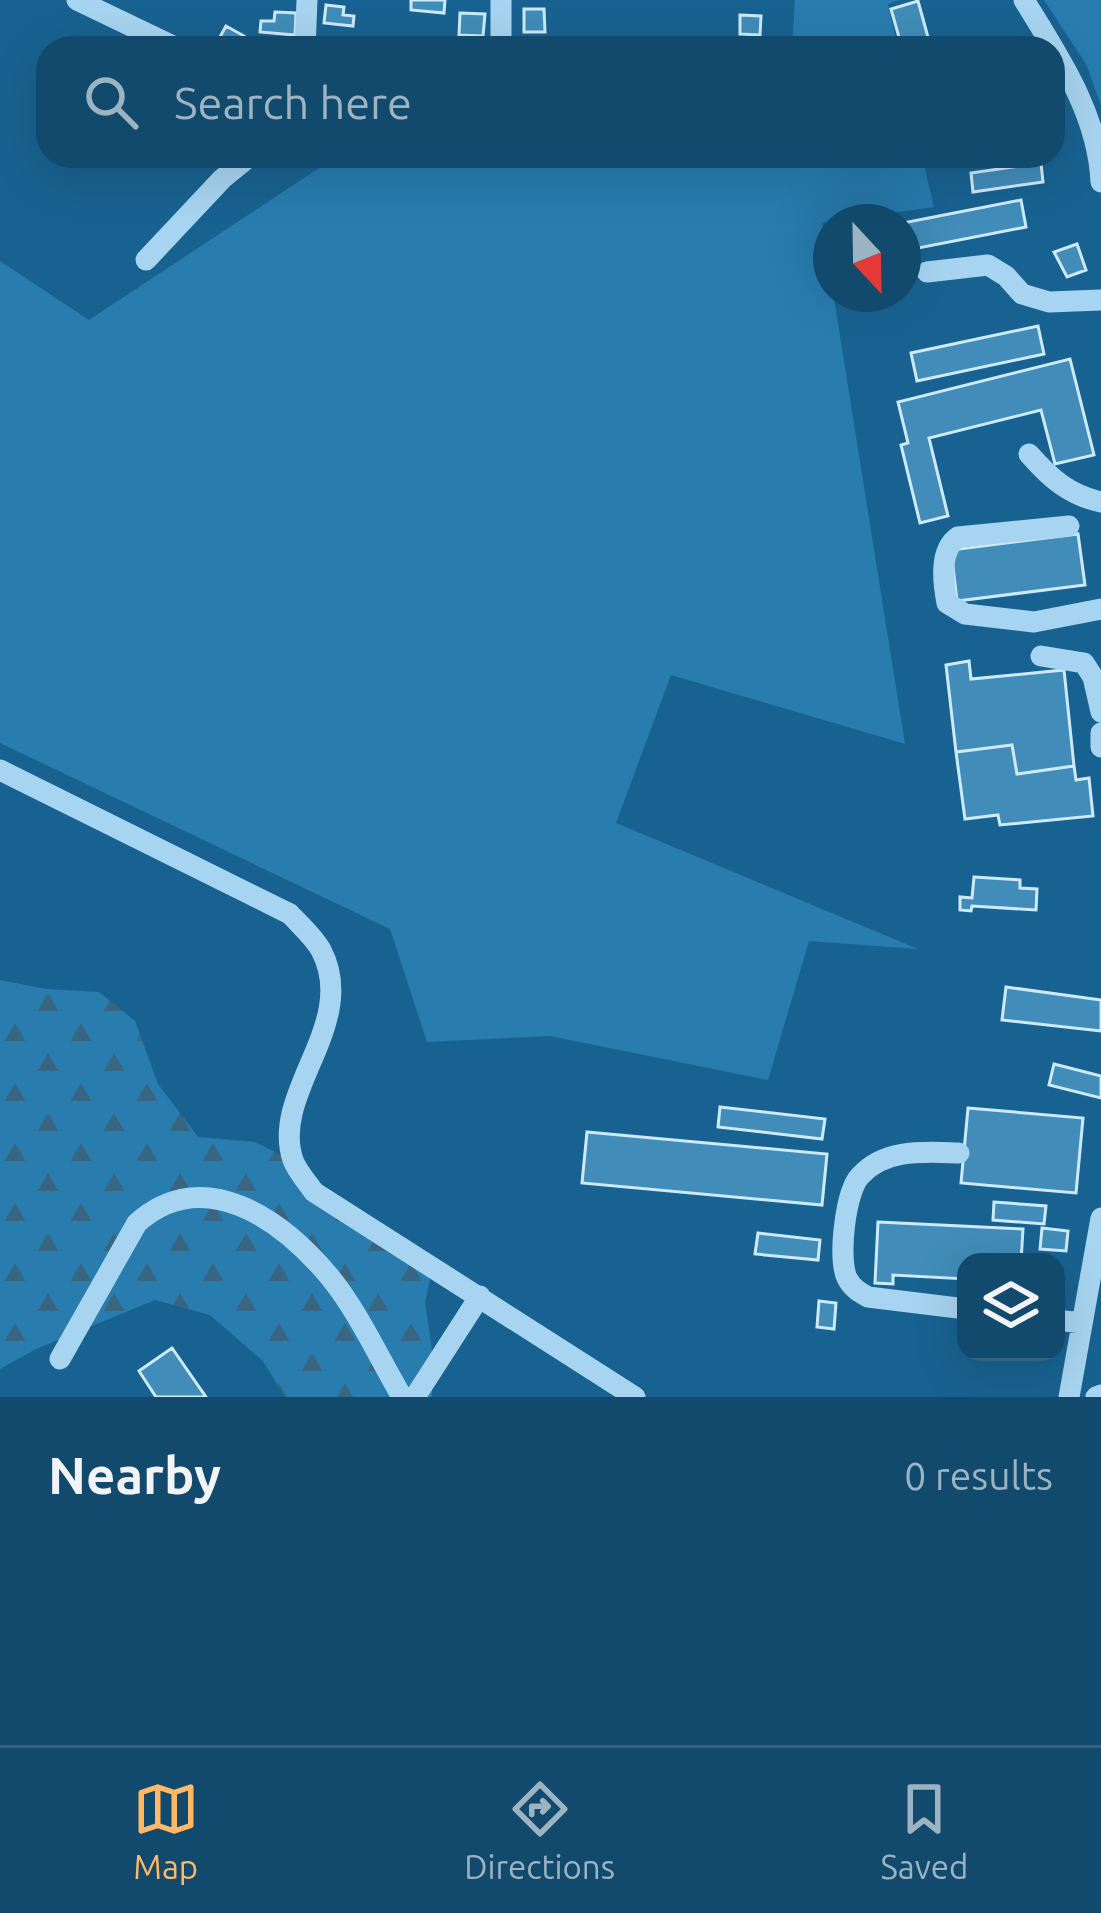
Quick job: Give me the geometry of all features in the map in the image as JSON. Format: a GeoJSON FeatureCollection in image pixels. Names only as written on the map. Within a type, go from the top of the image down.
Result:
{"type":"FeatureCollection","features":[{"type":"Feature","properties":{"kind":"street"},"geometry":{"type":"LineString","coordinates":[[77,0],[152,36]]}},
{"type":"Feature","properties":{"kind":"street"},"geometry":{"type":"LineString","coordinates":[[306,36],[307,0]]}},
{"type":"Feature","properties":{"kind":"street"},"geometry":{"type":"LineString","coordinates":[[501,0],[501,36]]}},
{"type":"Feature","properties":{"kind":"street"},"geometry":{"type":"LineString","coordinates":[[1024,0],[1046,36]]}},
{"type":"Feature","properties":{"kind":"street"},"geometry":{"type":"LineString","coordinates":[[1065,66],[1100,155],[1101,182]]}},
{"type":"Feature","properties":{"kind":"street"},"geometry":{"type":"LineString","coordinates":[[146,260],[235,168]]}},
{"type":"Feature","properties":{"kind":"street"},"geometry":{"type":"LineString","coordinates":[[927,272],[988,265],[1022,294],[1049,302],[1101,300]]}},
{"type":"Feature","properties":{"kind":"street"},"geometry":{"type":"LineString","coordinates":[[1028,454],[1070,492],[1101,502]]}},
{"type":"Feature","properties":{"kind":"street"},"geometry":{"type":"LineString","coordinates":[[1069,526],[958,537],[945,550],[947,603],[965,614],[1034,622],[1101,609]]}},
{"type":"Feature","properties":{"kind":"street"},"geometry":{"type":"LineString","coordinates":[[1041,656],[1084,663],[1093,677],[1101,712]]}},
{"type":"Feature","properties":{"kind":"street"},"geometry":{"type":"LineString","coordinates":[[1101,734],[1101,747]]}},
{"type":"Feature","properties":{"kind":"street"},"geometry":{"type":"LineString","coordinates":[[0,770],[290,914],[320,948],[331,981],[326,1024],[289,1126],[293,1162],[314,1192],[635,1397]]}},
{"type":"Feature","properties":{"kind":"street"},"geometry":{"type":"LineString","coordinates":[[957,1308],[868,1297],[856,1291],[842,1264],[850,1192],[859,1177],[914,1151],[959,1154]]}},
{"type":"Feature","properties":{"kind":"street"},"geometry":{"type":"LineString","coordinates":[[60,1359],[137,1222],[155,1206],[188,1197],[216,1199],[251,1208],[290,1236],[332,1279],[402,1397]]}},
{"type":"Feature","properties":{"kind":"street"},"geometry":{"type":"LineString","coordinates":[[1069,1397],[1089,1314],[1101,1218]]}},
{"type":"Feature","properties":{"kind":"street"},"geometry":{"type":"LineString","coordinates":[[415,1397],[481,1296]]}},
{"type":"Feature","properties":{"kind":"green space"},"geometry":{"type":"Polygon","coordinates":[[[795,0],[899,0],[888,4],[895,36],[793,36],[795,0]]]}},
{"type":"Feature","properties":{"kind":"green space"},"geometry":{"type":"Polygon","coordinates":[[[1044,0],[1101,0],[1101,105],[1086,64],[1044,0]]]}},
{"type":"Feature","properties":{"kind":"green space"},"geometry":{"type":"Polygon","coordinates":[[[319,168],[925,168],[934,207],[813,204],[813,312],[836,312],[905,744],[671,675],[616,823],[918,949],[809,941],[768,1080],[550,1036],[427,1042],[390,929],[0,743],[0,261],[89,320],[319,168]]]}},
{"type":"Feature","properties":{"kind":"green space"},"geometry":{"type":"Polygon","coordinates":[[[0,980],[99,992],[135,1021],[158,1084],[198,1137],[255,1142],[293,1161],[314,1192],[433,1266],[425,1302],[432,1397],[285,1397],[263,1361],[210,1315],[155,1300],[36,1349],[0,1369],[0,980]]]}},
{"type":"Feature","properties":{"kind":"building"},"geometry":{"type":"Polygon","coordinates":[[[411,0],[445,0],[444,13],[411,10],[411,0]]]}},
{"type":"Feature","properties":{"kind":"building"},"geometry":{"type":"Polygon","coordinates":[[[918,1],[928,36],[899,36],[891,9],[918,1]]]}},
{"type":"Feature","properties":{"kind":"building"},"geometry":{"type":"Polygon","coordinates":[[[326,5],[344,7],[343,15],[354,16],[353,26],[324,23],[326,5]]]}},
{"type":"Feature","properties":{"kind":"building"},"geometry":{"type":"Polygon","coordinates":[[[524,9],[544,9],[545,32],[524,32],[524,9]]]}},
{"type":"Feature","properties":{"kind":"building"},"geometry":{"type":"Polygon","coordinates":[[[275,12],[296,13],[295,35],[260,32],[261,21],[274,21],[275,12]]]}},
{"type":"Feature","properties":{"kind":"building"},"geometry":{"type":"Polygon","coordinates":[[[460,13],[485,14],[483,36],[459,35],[460,13]]]}},
{"type":"Feature","properties":{"kind":"building"},"geometry":{"type":"Polygon","coordinates":[[[740,15],[761,16],[760,35],[740,34],[740,15]]]}},
{"type":"Feature","properties":{"kind":"building"},"geometry":{"type":"Polygon","coordinates":[[[226,26],[244,36],[220,36],[226,26]]]}},
{"type":"Feature","properties":{"kind":"building"},"geometry":{"type":"Polygon","coordinates":[[[1042,168],[1043,182],[973,192],[971,173],[1042,168]]]}},
{"type":"Feature","properties":{"kind":"building"},"geometry":{"type":"Polygon","coordinates":[[[1021,200],[1026,227],[921,247],[921,219],[1021,200]]]}},
{"type":"Feature","properties":{"kind":"building"},"geometry":{"type":"Polygon","coordinates":[[[1077,244],[1086,270],[1067,277],[1054,252],[1077,244]]]}},
{"type":"Feature","properties":{"kind":"building"},"geometry":{"type":"Polygon","coordinates":[[[1038,326],[1044,354],[917,381],[911,353],[1038,326]]]}},
{"type":"Feature","properties":{"kind":"building"},"geometry":{"type":"Polygon","coordinates":[[[1070,359],[1094,455],[1055,464],[1041,410],[929,438],[948,516],[920,523],[901,445],[908,443],[898,402],[1070,359]]]}},
{"type":"Feature","properties":{"kind":"building"},"geometry":{"type":"Polygon","coordinates":[[[1078,534],[1085,585],[957,601],[951,550],[1078,534]]]}},
{"type":"Feature","properties":{"kind":"building"},"geometry":{"type":"Polygon","coordinates":[[[969,661],[971,679],[1064,670],[1074,766],[1017,774],[1012,745],[956,752],[946,665],[969,661]]]}},
{"type":"Feature","properties":{"kind":"building"},"geometry":{"type":"Polygon","coordinates":[[[1012,745],[1017,774],[1074,766],[1076,780],[1089,778],[1093,816],[1000,825],[998,815],[965,819],[956,752],[1012,745]]]}},
{"type":"Feature","properties":{"kind":"building"},"geometry":{"type":"Polygon","coordinates":[[[974,877],[1020,880],[1020,888],[1037,889],[1036,910],[972,906],[971,911],[960,910],[960,897],[972,898],[974,877]]]}},
{"type":"Feature","properties":{"kind":"building"},"geometry":{"type":"Polygon","coordinates":[[[1006,987],[1101,1000],[1101,1031],[1002,1020],[1006,987]]]}},
{"type":"Feature","properties":{"kind":"building"},"geometry":{"type":"Polygon","coordinates":[[[1054,1064],[1101,1076],[1101,1098],[1049,1085],[1054,1064]]]}},
{"type":"Feature","properties":{"kind":"building"},"geometry":{"type":"Polygon","coordinates":[[[720,1107],[825,1119],[822,1139],[718,1127],[720,1107]]]}},
{"type":"Feature","properties":{"kind":"building"},"geometry":{"type":"Polygon","coordinates":[[[968,1108],[1083,1118],[1076,1193],[961,1183],[968,1108]]]}},
{"type":"Feature","properties":{"kind":"building"},"geometry":{"type":"Polygon","coordinates":[[[587,1132],[827,1154],[822,1205],[582,1183],[587,1132]]]}},
{"type":"Feature","properties":{"kind":"building"},"geometry":{"type":"Polygon","coordinates":[[[994,1202],[1046,1206],[1044,1224],[993,1220],[994,1202]]]}},
{"type":"Feature","properties":{"kind":"building"},"geometry":{"type":"Polygon","coordinates":[[[878,1222],[1023,1229],[1022,1253],[957,1253],[957,1279],[893,1275],[893,1284],[875,1283],[878,1222]]]}},
{"type":"Feature","properties":{"kind":"building"},"geometry":{"type":"Polygon","coordinates":[[[1042,1228],[1068,1231],[1066,1251],[1040,1249],[1042,1228]]]}},
{"type":"Feature","properties":{"kind":"building"},"geometry":{"type":"Polygon","coordinates":[[[758,1233],[820,1240],[818,1260],[755,1254],[758,1233]]]}},
{"type":"Feature","properties":{"kind":"building"},"geometry":{"type":"Polygon","coordinates":[[[819,1301],[836,1303],[834,1329],[817,1327],[819,1301]]]}},
{"type":"Feature","properties":{"kind":"building"},"geometry":{"type":"Polygon","coordinates":[[[172,1348],[206,1397],[156,1397],[139,1371],[172,1348]]]}}]}
